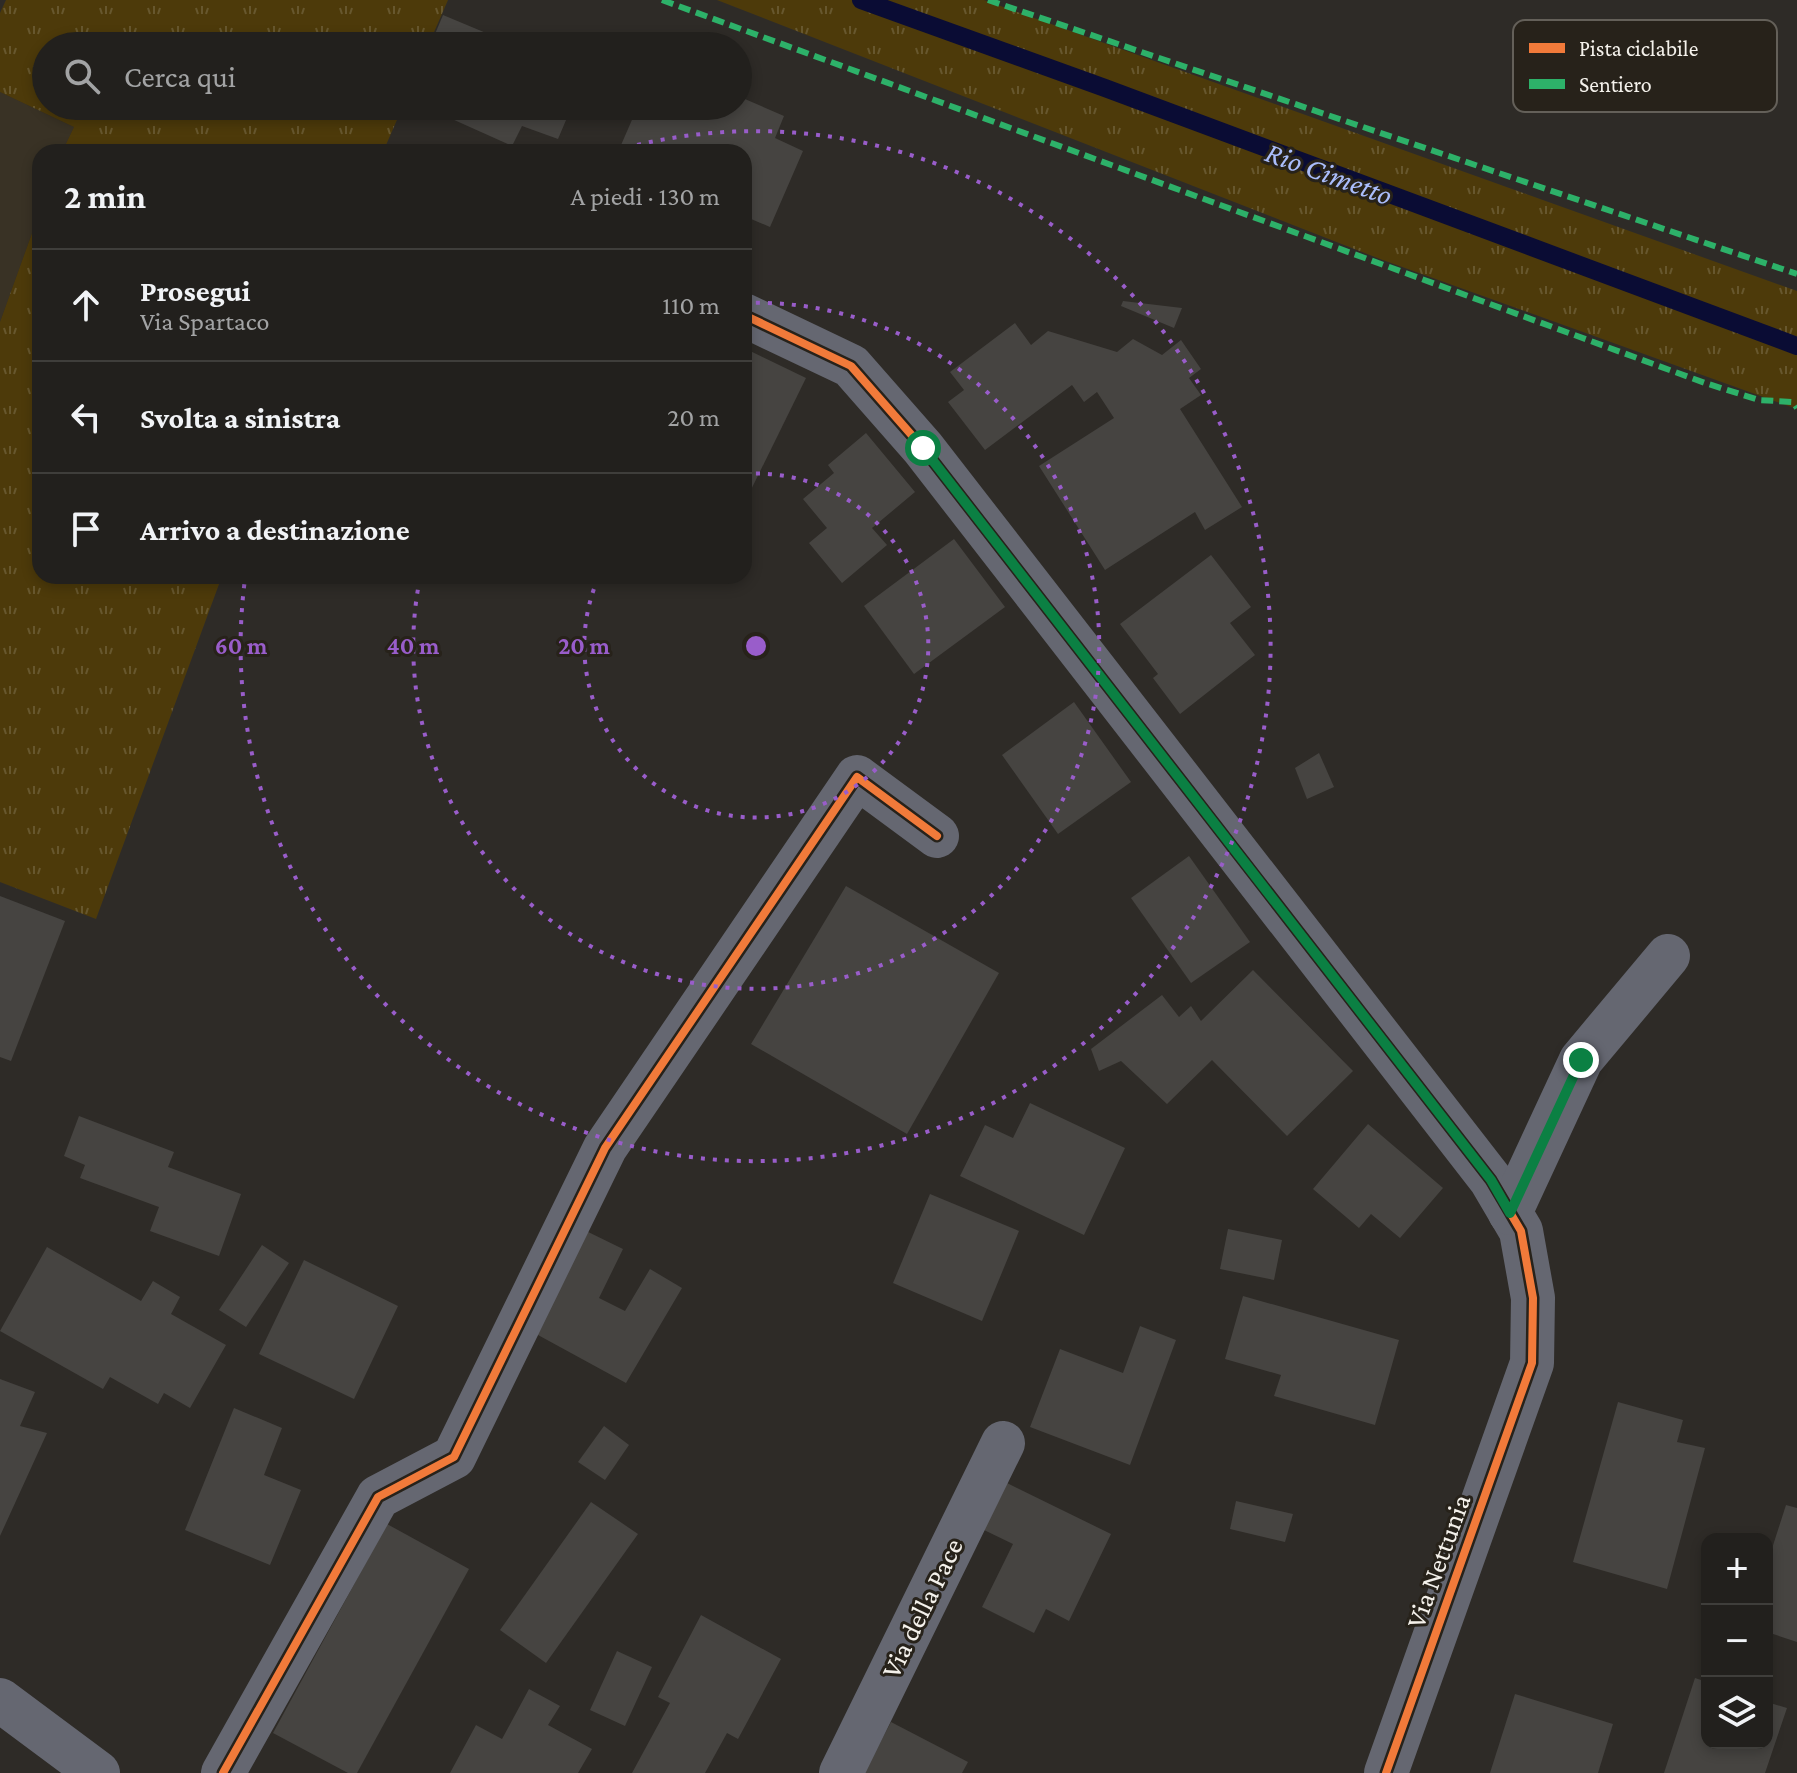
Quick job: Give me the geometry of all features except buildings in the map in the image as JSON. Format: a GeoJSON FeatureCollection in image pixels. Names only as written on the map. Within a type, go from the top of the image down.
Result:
{"type":"FeatureCollection","features":[{"type":"Feature","properties":{"kind":"street","name":"Via Nettunia"},"geometry":{"type":"LineString","coordinates":[[752,319],[851,366],[923,448],[1491,1180],[1521,1231],[1533,1298],[1532,1363],[1386,1773]]}},
{"type":"Feature","properties":{"kind":"street"},"geometry":{"type":"LineString","coordinates":[[223,1773],[378,1497],[454,1457],[605,1148],[857,777],[937,836]]}},
{"type":"Feature","properties":{"kind":"street"},"geometry":{"type":"LineString","coordinates":[[1510,1213],[1581,1060],[1668,956]]}},
{"type":"Feature","properties":{"kind":"street","name":"Via della Pace"},"geometry":{"type":"LineString","coordinates":[[841,1773],[1003,1443]]}},
{"type":"Feature","properties":{"kind":"street"},"geometry":{"type":"LineString","coordinates":[[0,1700],[98,1773]]}},
{"type":"Feature","properties":{"kind":"shaded area"},"geometry":{"type":"Polygon","coordinates":[[[0,92],[32,107],[32,120],[59,120],[74,127],[66,144],[32,144],[32,233],[0,322],[0,92]]]}},
{"type":"Feature","properties":{"kind":"green space"},"geometry":{"type":"Polygon","coordinates":[[[6,0],[448,0],[434,32],[32,32],[32,107],[0,92],[0,13],[6,0]]]}},
{"type":"Feature","properties":{"kind":"green space"},"geometry":{"type":"Polygon","coordinates":[[[717,0],[984,0],[1797,291],[1797,409],[1380,259],[717,0]]]}},
{"type":"Feature","properties":{"kind":"green space"},"geometry":{"type":"Polygon","coordinates":[[[59,120],[397,120],[386,144],[66,144],[74,127],[59,120]]]}},
{"type":"Feature","properties":{"kind":"green space"},"geometry":{"type":"Polygon","coordinates":[[[32,233],[32,584],[219,584],[96,919],[0,882],[0,322],[32,233]]]}},
{"type":"Feature","properties":{"kind":"waterway","name":"Rio Cimetto"},"geometry":{"type":"LineString","coordinates":[[861,0],[1797,346]]}},
{"type":"Feature","properties":{"kind":"marked path"},"geometry":{"type":"LineString","coordinates":[[662,0],[749,32]]}},
{"type":"Feature","properties":{"kind":"marked path"},"geometry":{"type":"LineString","coordinates":[[988,0],[1797,274]]}},
{"type":"Feature","properties":{"kind":"marked path"},"geometry":{"type":"LineString","coordinates":[[752,33],[1705,383],[1759,400],[1793,402],[1797,408]]}},
{"type":"Feature","properties":{"kind":"cycle path"},"geometry":{"type":"LineString","coordinates":[[752,319],[851,366],[923,448],[1491,1180],[1521,1231],[1533,1298],[1532,1363],[1386,1773]]}},
{"type":"Feature","properties":{"kind":"cycle path"},"geometry":{"type":"LineString","coordinates":[[223,1773],[378,1497],[454,1457],[605,1148],[857,777],[937,836]]}},
{"type":"Feature","properties":{"kind":"route"},"geometry":{"type":"LineString","coordinates":[[923,448],[1491,1180],[1510,1213],[1581,1060]]}}]}
